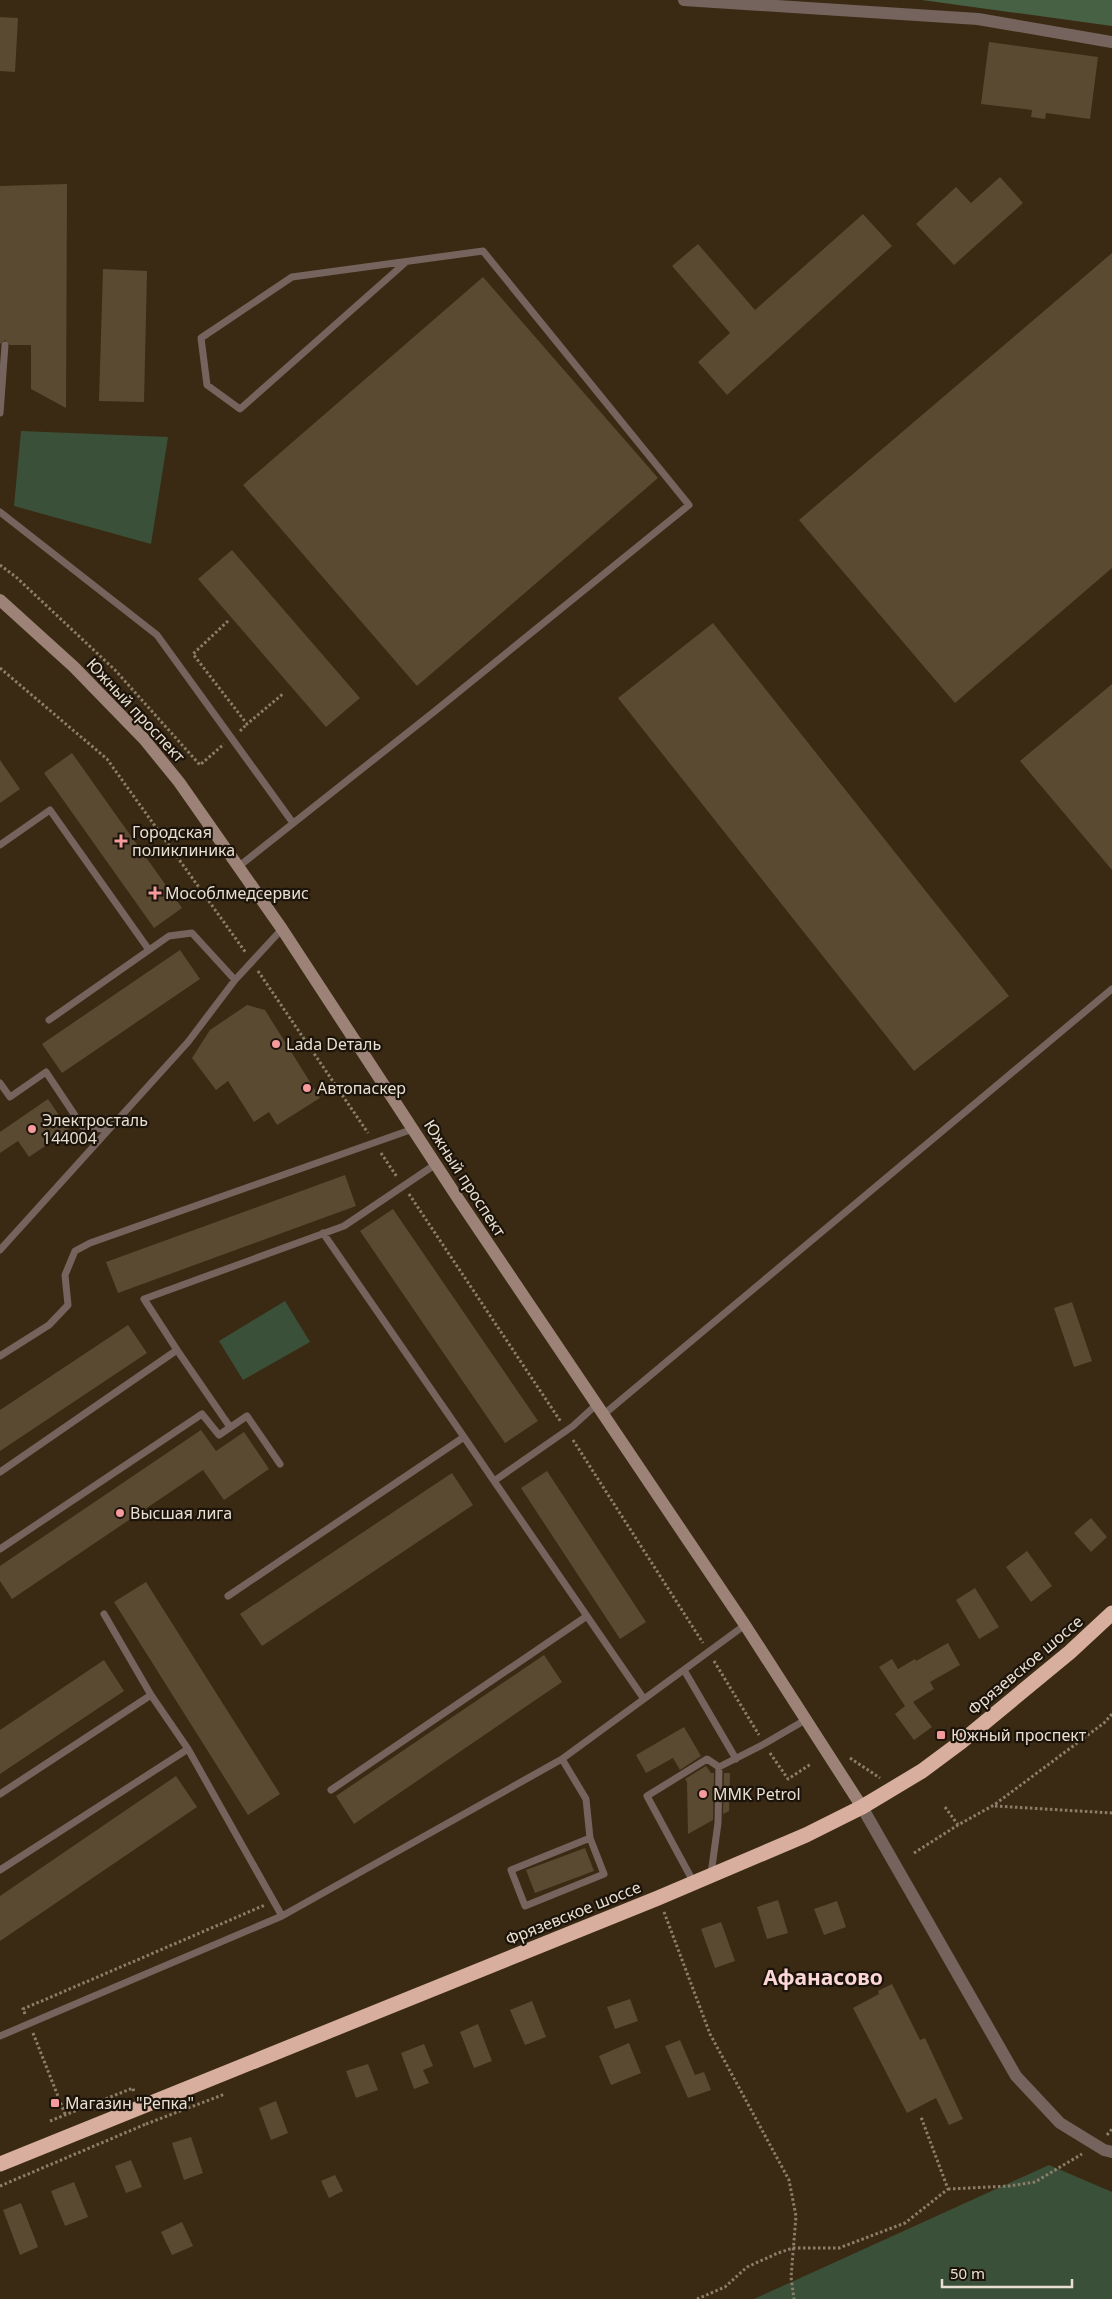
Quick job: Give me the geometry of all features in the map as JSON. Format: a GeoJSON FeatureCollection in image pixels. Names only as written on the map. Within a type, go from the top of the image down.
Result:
{"type":"FeatureCollection","features":[{"type":"Feature","properties":{"kind":"highway","name":"Фрязевское шоссе"},"geometry":{"type":"LineString","coordinates":[[0,2164],[658,1898],[806,1835],[862,1807],[922,1772],[1070,1652],[1112,1613]]}},
{"type":"Feature","properties":{"kind":"main road","name":"Южный проспект"},"geometry":{"type":"LineString","coordinates":[[0,600],[74,667],[144,739],[179,782],[282,929],[599,1410],[745,1625],[862,1807]]}},
{"type":"Feature","properties":{"kind":"street"},"geometry":{"type":"LineString","coordinates":[[684,0],[978,19],[1112,42]]}},
{"type":"Feature","properties":{"kind":"street"},"geometry":{"type":"LineString","coordinates":[[862,1807],[1016,2076],[1060,2124],[1112,2152]]}},
{"type":"Feature","properties":{"kind":"lane"},"geometry":{"type":"LineString","coordinates":[[238,867],[689,505],[483,252],[406,262],[292,277],[201,338],[207,385],[240,409],[406,262]]}},
{"type":"Feature","properties":{"kind":"lane"},"geometry":{"type":"LineString","coordinates":[[0,413],[5,345]]}},
{"type":"Feature","properties":{"kind":"lane"},"geometry":{"type":"LineString","coordinates":[[0,512],[157,635],[293,823]]}},
{"type":"Feature","properties":{"kind":"lane"},"geometry":{"type":"LineString","coordinates":[[0,845],[50,810],[149,950]]}},
{"type":"Feature","properties":{"kind":"lane"},"geometry":{"type":"LineString","coordinates":[[0,1250],[188,1042],[235,980],[282,929]]}},
{"type":"Feature","properties":{"kind":"lane"},"geometry":{"type":"LineString","coordinates":[[49,1020],[169,936],[192,933],[235,980]]}},
{"type":"Feature","properties":{"kind":"lane"},"geometry":{"type":"LineString","coordinates":[[494,1481],[599,1410],[1112,989]]}},
{"type":"Feature","properties":{"kind":"lane"},"geometry":{"type":"LineString","coordinates":[[0,1083],[10,1097],[46,1072],[82,1126],[108,1130]]}},
{"type":"Feature","properties":{"kind":"lane"},"geometry":{"type":"LineString","coordinates":[[0,1356],[48,1325],[68,1305],[65,1275],[75,1251],[90,1243],[413,1130]]}},
{"type":"Feature","properties":{"kind":"lane"},"geometry":{"type":"LineString","coordinates":[[230,1427],[144,1300],[344,1226],[436,1164]]}},
{"type":"Feature","properties":{"kind":"lane"},"geometry":{"type":"LineString","coordinates":[[323,1234],[644,1699]]}},
{"type":"Feature","properties":{"kind":"lane"},"geometry":{"type":"LineString","coordinates":[[0,1472],[177,1350]]}},
{"type":"Feature","properties":{"kind":"lane"},"geometry":{"type":"LineString","coordinates":[[0,1549],[202,1414],[219,1435],[246,1416],[280,1464]]}},
{"type":"Feature","properties":{"kind":"lane"},"geometry":{"type":"LineString","coordinates":[[228,1596],[464,1437]]}},
{"type":"Feature","properties":{"kind":"lane"},"geometry":{"type":"LineString","coordinates":[[104,1614],[151,1695],[188,1749],[282,1916]]}},
{"type":"Feature","properties":{"kind":"lane"},"geometry":{"type":"LineString","coordinates":[[331,1790],[587,1616]]}},
{"type":"Feature","properties":{"kind":"lane"},"geometry":{"type":"LineString","coordinates":[[0,2036],[282,1916],[562,1760],[745,1625]]}},
{"type":"Feature","properties":{"kind":"lane"},"geometry":{"type":"LineString","coordinates":[[684,1670],[736,1759]]}},
{"type":"Feature","properties":{"kind":"lane"},"geometry":{"type":"LineString","coordinates":[[0,1794],[151,1695]]}},
{"type":"Feature","properties":{"kind":"lane"},"geometry":{"type":"LineString","coordinates":[[719,1767],[807,1719]]}},
{"type":"Feature","properties":{"kind":"lane"},"geometry":{"type":"LineString","coordinates":[[0,1870],[188,1749]]}},
{"type":"Feature","properties":{"kind":"lane"},"geometry":{"type":"LineString","coordinates":[[694,1883],[647,1796],[707,1759],[719,1767]]}},
{"type":"Feature","properties":{"kind":"lane"},"geometry":{"type":"LineString","coordinates":[[562,1760],[586,1800],[590,1838],[604,1874],[525,1906],[511,1870],[590,1838]]}},
{"type":"Feature","properties":{"kind":"lane"},"geometry":{"type":"LineString","coordinates":[[711,1876],[718,1823],[719,1767]]}},
{"type":"Feature","properties":{"kind":"path"},"geometry":{"type":"LineString","coordinates":[[0,565],[16,577],[115,670],[200,765],[284,693]]}},
{"type":"Feature","properties":{"kind":"path"},"geometry":{"type":"LineString","coordinates":[[228,621],[193,654],[247,724]]}},
{"type":"Feature","properties":{"kind":"path"},"geometry":{"type":"LineString","coordinates":[[0,668],[107,759],[252,962],[567,1430],[709,1652],[764,1744],[788,1779],[811,1764]]}},
{"type":"Feature","properties":{"kind":"path"},"geometry":{"type":"LineString","coordinates":[[914,1853],[958,1825],[994,1806],[1104,1723],[1112,1714]]}},
{"type":"Feature","properties":{"kind":"path"},"geometry":{"type":"LineString","coordinates":[[846,1753],[851,1760],[881,1779]]}},
{"type":"Feature","properties":{"kind":"path"},"geometry":{"type":"LineString","coordinates":[[994,1806],[1112,1812]]}},
{"type":"Feature","properties":{"kind":"path"},"geometry":{"type":"LineString","coordinates":[[945,1807],[958,1825]]}},
{"type":"Feature","properties":{"kind":"path"},"geometry":{"type":"LineString","coordinates":[[658,1898],[710,2034],[789,2180],[796,2216],[791,2277],[794,2299]]}},
{"type":"Feature","properties":{"kind":"path"},"geometry":{"type":"LineString","coordinates":[[921,2117],[948,2189]]}},
{"type":"Feature","properties":{"kind":"path"},"geometry":{"type":"LineString","coordinates":[[0,2186],[146,2124]]}},
{"type":"Feature","properties":{"kind":"path"},"geometry":{"type":"LineString","coordinates":[[698,2299],[725,2287],[747,2266],[793,2248],[839,2248],[905,2223],[948,2189],[1009,2186],[1035,2182],[1096,2145],[1112,2129]]}},
{"type":"Feature","properties":{"kind":"green space"},"geometry":{"type":"Polygon","coordinates":[[[922,0],[1112,0],[1112,26],[922,0]]]}},
{"type":"Feature","properties":{"kind":"green space"},"geometry":{"type":"Polygon","coordinates":[[[21,431],[168,437],[151,544],[14,506],[21,431]]]}},
{"type":"Feature","properties":{"kind":"green space"},"geometry":{"type":"Polygon","coordinates":[[[285,1301],[310,1342],[243,1380],[219,1341],[285,1301]]]}},
{"type":"Feature","properties":{"kind":"green space"},"geometry":{"type":"Polygon","coordinates":[[[1049,2165],[1112,2192],[1112,2299],[754,2299],[1049,2165]]]}},
{"type":"Feature","properties":{"kind":"building"},"geometry":{"type":"Polygon","coordinates":[[[0,17],[18,18],[15,72],[0,71],[0,17]]]}},
{"type":"Feature","properties":{"kind":"building"},"geometry":{"type":"Polygon","coordinates":[[[989,42],[1098,57],[1090,119],[1046,113],[1045,119],[1031,117],[1032,110],[981,104],[989,42]]]}},
{"type":"Feature","properties":{"kind":"building"},"geometry":{"type":"Polygon","coordinates":[[[1000,177],[1023,203],[954,265],[916,224],[956,187],[971,203],[1000,177]]]}},
{"type":"Feature","properties":{"kind":"building"},"geometry":{"type":"Polygon","coordinates":[[[67,184],[66,408],[31,389],[31,345],[10,345],[5,340],[0,344],[0,186],[67,184]]]}},
{"type":"Feature","properties":{"kind":"building"},"geometry":{"type":"Polygon","coordinates":[[[863,214],[892,246],[727,395],[698,362],[730,333],[672,266],[698,244],[755,310],[863,214]]]}},
{"type":"Feature","properties":{"kind":"building"},"geometry":{"type":"Polygon","coordinates":[[[1112,253],[1112,568],[955,703],[799,520],[1112,253]]]}},
{"type":"Feature","properties":{"kind":"building"},"geometry":{"type":"Polygon","coordinates":[[[103,269],[147,271],[144,402],[99,401],[103,269]]]}},
{"type":"Feature","properties":{"kind":"building"},"geometry":{"type":"Polygon","coordinates":[[[483,277],[658,478],[417,686],[243,485],[483,277]]]}},
{"type":"Feature","properties":{"kind":"building"},"geometry":{"type":"Polygon","coordinates":[[[232,550],[360,698],[326,727],[198,579],[232,550]]]}},
{"type":"Feature","properties":{"kind":"building"},"geometry":{"type":"Polygon","coordinates":[[[713,623],[1009,996],[914,1071],[618,698],[713,623]]]}},
{"type":"Feature","properties":{"kind":"building"},"geometry":{"type":"Polygon","coordinates":[[[1112,684],[1112,870],[1020,761],[1112,684]]]}},
{"type":"Feature","properties":{"kind":"building"},"geometry":{"type":"Polygon","coordinates":[[[72,753],[182,908],[154,928],[44,773],[72,753]]]}},
{"type":"Feature","properties":{"kind":"building"},"geometry":{"type":"Polygon","coordinates":[[[0,760],[20,789],[0,803],[0,760]]]}},
{"type":"Feature","properties":{"kind":"building"},"geometry":{"type":"Polygon","coordinates":[[[180,950],[200,979],[62,1073],[42,1044],[180,950]]]}},
{"type":"Feature","properties":{"kind":"building"},"geometry":{"type":"Polygon","coordinates":[[[247,1005],[265,1010],[320,1098],[277,1125],[269,1112],[254,1122],[228,1081],[216,1090],[192,1058],[210,1030],[247,1005]]]}},
{"type":"Feature","properties":{"kind":"building"},"geometry":{"type":"Polygon","coordinates":[[[48,1099],[69,1130],[29,1157],[18,1141],[0,1153],[0,1132],[48,1099]]]}},
{"type":"Feature","properties":{"kind":"building"},"geometry":{"type":"Polygon","coordinates":[[[345,1175],[356,1206],[118,1293],[106,1262],[345,1175]]]}},
{"type":"Feature","properties":{"kind":"building"},"geometry":{"type":"Polygon","coordinates":[[[393,1209],[538,1421],[505,1443],[360,1231],[393,1209]]]}},
{"type":"Feature","properties":{"kind":"building"},"geometry":{"type":"Polygon","coordinates":[[[1072,1302],[1092,1361],[1074,1367],[1054,1308],[1072,1302]]]}},
{"type":"Feature","properties":{"kind":"building"},"geometry":{"type":"Polygon","coordinates":[[[128,1325],[147,1353],[0,1451],[0,1410],[128,1325]]]}},
{"type":"Feature","properties":{"kind":"building"},"geometry":{"type":"Polygon","coordinates":[[[201,1430],[216,1451],[244,1432],[269,1469],[224,1500],[203,1470],[12,1599],[0,1581],[0,1566],[201,1430]]]}},
{"type":"Feature","properties":{"kind":"building"},"geometry":{"type":"Polygon","coordinates":[[[547,1471],[646,1622],[620,1639],[521,1488],[547,1471]]]}},
{"type":"Feature","properties":{"kind":"building"},"geometry":{"type":"Polygon","coordinates":[[[452,1473],[473,1505],[262,1646],[240,1614],[452,1473]]]}},
{"type":"Feature","properties":{"kind":"building"},"geometry":{"type":"Polygon","coordinates":[[[1091,1518],[1107,1537],[1091,1552],[1074,1533],[1091,1518]]]}},
{"type":"Feature","properties":{"kind":"building"},"geometry":{"type":"Polygon","coordinates":[[[1027,1551],[1052,1586],[1031,1602],[1006,1567],[1027,1551]]]}},
{"type":"Feature","properties":{"kind":"building"},"geometry":{"type":"Polygon","coordinates":[[[146,1582],[280,1794],[248,1815],[114,1602],[146,1582]]]}},
{"type":"Feature","properties":{"kind":"building"},"geometry":{"type":"Polygon","coordinates":[[[975,1588],[999,1627],[979,1639],[956,1600],[975,1588]]]}},
{"type":"Feature","properties":{"kind":"building"},"geometry":{"type":"Polygon","coordinates":[[[948,1643],[960,1665],[930,1682],[934,1689],[913,1702],[932,1727],[914,1740],[895,1714],[905,1706],[879,1667],[892,1659],[898,1669],[948,1643]]]}},
{"type":"Feature","properties":{"kind":"building"},"geometry":{"type":"Polygon","coordinates":[[[544,1655],[562,1682],[354,1824],[336,1796],[544,1655]]]}},
{"type":"Feature","properties":{"kind":"building"},"geometry":{"type":"Polygon","coordinates":[[[104,1660],[124,1691],[0,1774],[0,1730],[104,1660]]]}},
{"type":"Feature","properties":{"kind":"building"},"geometry":{"type":"Polygon","coordinates":[[[684,1727],[701,1756],[680,1770],[673,1758],[646,1773],[636,1755],[684,1727]]]}},
{"type":"Feature","properties":{"kind":"building"},"geometry":{"type":"Polygon","coordinates":[[[706,1766],[711,1773],[714,1773],[713,1820],[688,1834],[687,1782],[685,1779],[706,1766]]]}},
{"type":"Feature","properties":{"kind":"building"},"geometry":{"type":"Polygon","coordinates":[[[724,1773],[730,1773],[729,1811],[723,1814],[724,1773]]]}},
{"type":"Feature","properties":{"kind":"building"},"geometry":{"type":"Polygon","coordinates":[[[176,1776],[197,1807],[0,1941],[0,1896],[176,1776]]]}},
{"type":"Feature","properties":{"kind":"building"},"geometry":{"type":"Polygon","coordinates":[[[585,1848],[594,1871],[535,1893],[526,1870],[585,1848]]]}},
{"type":"Feature","properties":{"kind":"building"},"geometry":{"type":"Polygon","coordinates":[[[778,1900],[788,1933],[767,1939],[757,1907],[778,1900]]]}},
{"type":"Feature","properties":{"kind":"building"},"geometry":{"type":"Polygon","coordinates":[[[837,1901],[846,1927],[824,1935],[814,1909],[837,1901]]]}},
{"type":"Feature","properties":{"kind":"building"},"geometry":{"type":"Polygon","coordinates":[[[721,1922],[735,1961],[715,1968],[701,1929],[721,1922]]]}},
{"type":"Feature","properties":{"kind":"building"},"geometry":{"type":"Polygon","coordinates":[[[892,1984],[920,2040],[925,2038],[963,2119],[949,2125],[936,2098],[907,2113],[853,2008],[879,1994],[878,1991],[892,1984]]]}},
{"type":"Feature","properties":{"kind":"building"},"geometry":{"type":"Polygon","coordinates":[[[630,1999],[638,2021],[615,2029],[607,2007],[630,1999]]]}},
{"type":"Feature","properties":{"kind":"building"},"geometry":{"type":"Polygon","coordinates":[[[532,2001],[546,2037],[525,2045],[510,2010],[532,2001]]]}},
{"type":"Feature","properties":{"kind":"building"},"geometry":{"type":"Polygon","coordinates":[[[478,2024],[492,2061],[474,2068],[460,2032],[478,2024]]]}},
{"type":"Feature","properties":{"kind":"building"},"geometry":{"type":"Polygon","coordinates":[[[680,2040],[695,2075],[704,2072],[711,2090],[688,2098],[665,2046],[680,2040]]]}},
{"type":"Feature","properties":{"kind":"building"},"geometry":{"type":"Polygon","coordinates":[[[629,2043],[641,2073],[611,2085],[599,2056],[629,2043]]]}},
{"type":"Feature","properties":{"kind":"building"},"geometry":{"type":"Polygon","coordinates":[[[424,2044],[433,2066],[423,2070],[429,2083],[414,2089],[401,2053],[424,2044]]]}},
{"type":"Feature","properties":{"kind":"building"},"geometry":{"type":"Polygon","coordinates":[[[368,2064],[378,2090],[356,2098],[346,2071],[368,2064]]]}},
{"type":"Feature","properties":{"kind":"building"},"geometry":{"type":"Polygon","coordinates":[[[276,2101],[288,2133],[271,2140],[259,2108],[276,2101]]]}},
{"type":"Feature","properties":{"kind":"building"},"geometry":{"type":"Polygon","coordinates":[[[191,2137],[203,2173],[184,2180],[172,2143],[191,2137]]]}},
{"type":"Feature","properties":{"kind":"building"},"geometry":{"type":"Polygon","coordinates":[[[131,2160],[142,2187],[126,2193],[115,2166],[131,2160]]]}},
{"type":"Feature","properties":{"kind":"building"},"geometry":{"type":"Polygon","coordinates":[[[335,2175],[343,2191],[329,2198],[321,2181],[335,2175]]]}},
{"type":"Feature","properties":{"kind":"building"},"geometry":{"type":"Polygon","coordinates":[[[74,2182],[88,2217],[65,2226],[51,2191],[74,2182]]]}},
{"type":"Feature","properties":{"kind":"building"},"geometry":{"type":"Polygon","coordinates":[[[21,2203],[38,2247],[20,2255],[3,2210],[21,2203]]]}},
{"type":"Feature","properties":{"kind":"building"},"geometry":{"type":"Polygon","coordinates":[[[182,2222],[193,2246],[172,2255],[161,2232],[182,2222]]]}},
{"type":"Feature","properties":{"kind":"place","name":"Городская поликлиника"},"geometry":{"type":"Point","coordinates":[121,841]}},
{"type":"Feature","properties":{"kind":"place","name":"Мособлмедсервис"},"geometry":{"type":"Point","coordinates":[155,893]}},
{"type":"Feature","properties":{"kind":"place","name":"Lada Dеталь"},"geometry":{"type":"Point","coordinates":[276,1044]}},
{"type":"Feature","properties":{"kind":"place","name":"Автопаскер"},"geometry":{"type":"Point","coordinates":[307,1088]}},
{"type":"Feature","properties":{"kind":"place","name":"Электросталь 144004"},"geometry":{"type":"Point","coordinates":[32,1129]}},
{"type":"Feature","properties":{"kind":"place","name":"Высшая лига"},"geometry":{"type":"Point","coordinates":[120,1513]}},
{"type":"Feature","properties":{"kind":"place","name":"Южный проспект"},"geometry":{"type":"Point","coordinates":[941,1735]}},
{"type":"Feature","properties":{"kind":"place","name":"MMK Petrol"},"geometry":{"type":"Point","coordinates":[703,1794]}},
{"type":"Feature","properties":{"kind":"place","name":"Магазин \"Репка\""},"geometry":{"type":"Point","coordinates":[55,2103]}},
{"type":"Feature","properties":{"kind":"district","name":"Афанасово"},"geometry":{"type":"Point","coordinates":[823,1978]}}]}
